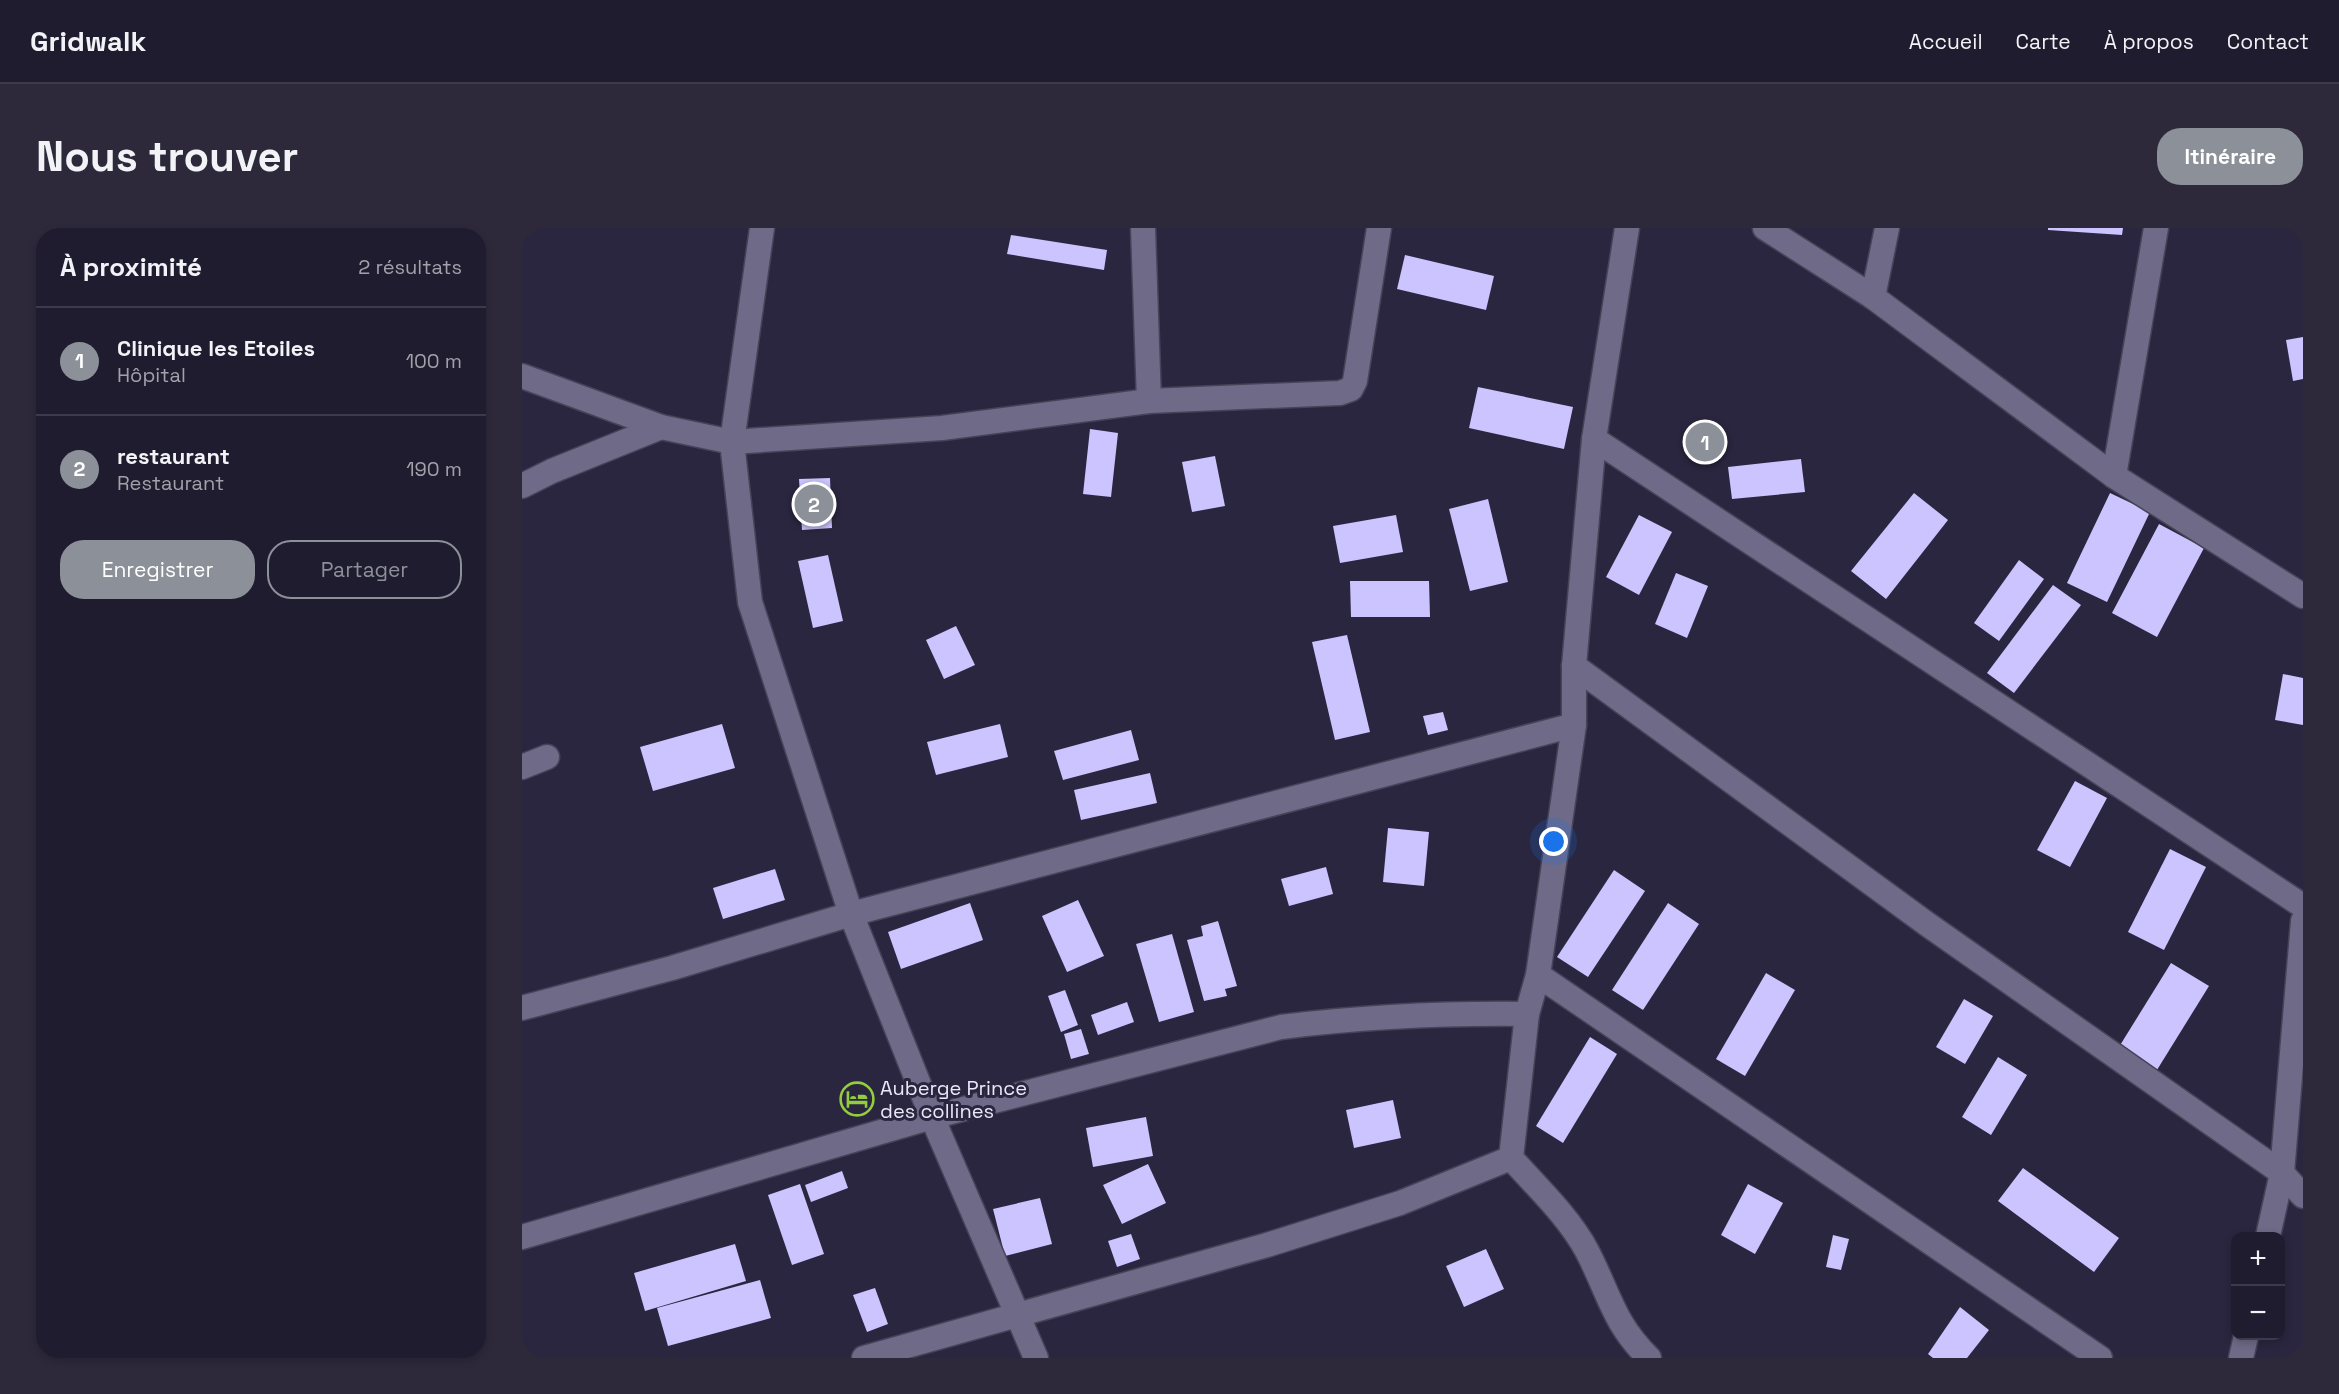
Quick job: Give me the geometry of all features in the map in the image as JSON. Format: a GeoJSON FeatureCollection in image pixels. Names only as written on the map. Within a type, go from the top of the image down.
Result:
{"type":"FeatureCollection","features":[{"type":"Feature","properties":{"kind":"street"},"geometry":{"type":"LineString","coordinates":[[762,228],[732,442],[750,602],[851,914],[932,1118],[1036,1358]]}},
{"type":"Feature","properties":{"kind":"street"},"geometry":{"type":"LineString","coordinates":[[1143,228],[1149,401]]}},
{"type":"Feature","properties":{"kind":"street"},"geometry":{"type":"LineString","coordinates":[[522,376],[661,427],[732,442],[942,428],[1149,401],[1340,393],[1351,389],[1355,381],[1379,228]]}},
{"type":"Feature","properties":{"kind":"street"},"geometry":{"type":"LineString","coordinates":[[1627,228],[1594,439],[1574,666],[1574,725],[1538,975],[1527,1014],[1511,1158],[1554,1205],[1586,1250],[1613,1311],[1633,1342],[1649,1358]]}},
{"type":"Feature","properties":{"kind":"street"},"geometry":{"type":"LineString","coordinates":[[1765,228],[1873,297],[2114,476],[2303,596]]}},
{"type":"Feature","properties":{"kind":"street"},"geometry":{"type":"LineString","coordinates":[[1873,297],[1887,228]]}},
{"type":"Feature","properties":{"kind":"street"},"geometry":{"type":"LineString","coordinates":[[2114,476],[2157,228]]}},
{"type":"Feature","properties":{"kind":"street"},"geometry":{"type":"LineString","coordinates":[[522,486],[552,471],[661,427]]}},
{"type":"Feature","properties":{"kind":"street"},"geometry":{"type":"LineString","coordinates":[[1594,439],[2303,906]]}},
{"type":"Feature","properties":{"kind":"street"},"geometry":{"type":"LineString","coordinates":[[1574,666],[1927,924],[2282,1173],[2303,1196]]}},
{"type":"Feature","properties":{"kind":"street"},"geometry":{"type":"LineString","coordinates":[[522,1008],[672,968],[851,914],[1574,725]]}},
{"type":"Feature","properties":{"kind":"street"},"geometry":{"type":"LineString","coordinates":[[522,767],[547,757]]}},
{"type":"Feature","properties":{"kind":"street"},"geometry":{"type":"LineString","coordinates":[[2269,1232],[2282,1173],[2303,921]]}},
{"type":"Feature","properties":{"kind":"street"},"geometry":{"type":"LineString","coordinates":[[1538,975],[2100,1358]]}},
{"type":"Feature","properties":{"kind":"street"},"geometry":{"type":"LineString","coordinates":[[522,1237],[932,1118],[1281,1027],[1335,1020],[1464,1014],[1527,1014]]}},
{"type":"Feature","properties":{"kind":"street"},"geometry":{"type":"LineString","coordinates":[[864,1358],[1267,1245],[1400,1203],[1511,1158]]}},
{"type":"Feature","properties":{"kind":"street"},"geometry":{"type":"LineString","coordinates":[[2241,1358],[2245,1340]]}},
{"type":"Feature","properties":{"kind":"building"},"geometry":{"type":"Polygon","coordinates":[[[2048,228],[2123,228],[2122,235],[2048,230],[2048,228]]]}},
{"type":"Feature","properties":{"kind":"building"},"geometry":{"type":"Polygon","coordinates":[[[1011,235],[1107,250],[1104,270],[1007,254],[1011,235]]]}},
{"type":"Feature","properties":{"kind":"building"},"geometry":{"type":"Polygon","coordinates":[[[1405,255],[1494,276],[1486,310],[1397,289],[1405,255]]]}},
{"type":"Feature","properties":{"kind":"building"},"geometry":{"type":"Polygon","coordinates":[[[2303,337],[2303,379],[2293,381],[2286,340],[2303,337]]]}},
{"type":"Feature","properties":{"kind":"building"},"geometry":{"type":"Polygon","coordinates":[[[1478,387],[1573,407],[1564,449],[1469,428],[1478,387]]]}},
{"type":"Feature","properties":{"kind":"building"},"geometry":{"type":"Polygon","coordinates":[[[1090,429],[1118,433],[1111,497],[1083,494],[1090,429]]]}},
{"type":"Feature","properties":{"kind":"building"},"geometry":{"type":"Polygon","coordinates":[[[1215,456],[1225,506],[1192,512],[1182,462],[1215,456]]]}},
{"type":"Feature","properties":{"kind":"building"},"geometry":{"type":"Polygon","coordinates":[[[1801,459],[1805,492],[1732,499],[1728,467],[1801,459]]]}},
{"type":"Feature","properties":{"kind":"building"},"geometry":{"type":"Polygon","coordinates":[[[830,478],[832,528],[802,530],[799,479],[830,478]]]}},
{"type":"Feature","properties":{"kind":"building"},"geometry":{"type":"Polygon","coordinates":[[[1914,493],[1948,520],[1886,599],[1851,571],[1914,493]]]}},
{"type":"Feature","properties":{"kind":"building"},"geometry":{"type":"Polygon","coordinates":[[[2110,493],[2150,512],[2107,602],[2067,583],[2110,493]]]}},
{"type":"Feature","properties":{"kind":"building"},"geometry":{"type":"Polygon","coordinates":[[[1488,499],[1508,582],[1470,591],[1449,509],[1488,499]]]}},
{"type":"Feature","properties":{"kind":"building"},"geometry":{"type":"Polygon","coordinates":[[[1396,515],[1403,552],[1340,563],[1333,526],[1396,515]]]}},
{"type":"Feature","properties":{"kind":"building"},"geometry":{"type":"Polygon","coordinates":[[[1639,515],[1672,532],[1639,595],[1606,577],[1639,515]]]}},
{"type":"Feature","properties":{"kind":"building"},"geometry":{"type":"Polygon","coordinates":[[[2159,524],[2204,548],[2157,637],[2112,613],[2159,524]]]}},
{"type":"Feature","properties":{"kind":"building"},"geometry":{"type":"Polygon","coordinates":[[[828,555],[843,621],[813,628],[798,561],[828,555]]]}},
{"type":"Feature","properties":{"kind":"building"},"geometry":{"type":"Polygon","coordinates":[[[2019,560],[2044,579],[1999,641],[1974,623],[2019,560]]]}},
{"type":"Feature","properties":{"kind":"building"},"geometry":{"type":"Polygon","coordinates":[[[1676,573],[1708,586],[1687,638],[1655,624],[1676,573]]]}},
{"type":"Feature","properties":{"kind":"building"},"geometry":{"type":"Polygon","coordinates":[[[1350,581],[1429,581],[1430,617],[1351,617],[1350,581]]]}},
{"type":"Feature","properties":{"kind":"building"},"geometry":{"type":"Polygon","coordinates":[[[2053,585],[2081,605],[2014,693],[1987,673],[2053,585]]]}},
{"type":"Feature","properties":{"kind":"building"},"geometry":{"type":"Polygon","coordinates":[[[956,626],[975,665],[944,679],[926,640],[956,626]]]}},
{"type":"Feature","properties":{"kind":"building"},"geometry":{"type":"Polygon","coordinates":[[[1347,635],[1370,732],[1335,740],[1312,642],[1347,635]]]}},
{"type":"Feature","properties":{"kind":"building"},"geometry":{"type":"Polygon","coordinates":[[[2283,674],[2303,678],[2303,725],[2275,720],[2283,674]]]}},
{"type":"Feature","properties":{"kind":"building"},"geometry":{"type":"Polygon","coordinates":[[[1443,712],[1448,730],[1428,735],[1423,716],[1443,712]]]}},
{"type":"Feature","properties":{"kind":"building"},"geometry":{"type":"Polygon","coordinates":[[[722,724],[735,768],[653,791],[640,747],[722,724]]]}},
{"type":"Feature","properties":{"kind":"building"},"geometry":{"type":"Polygon","coordinates":[[[1000,724],[1008,757],[936,775],[927,742],[1000,724]]]}},
{"type":"Feature","properties":{"kind":"building"},"geometry":{"type":"Polygon","coordinates":[[[1131,730],[1139,760],[1063,780],[1054,751],[1131,730]]]}},
{"type":"Feature","properties":{"kind":"building"},"geometry":{"type":"Polygon","coordinates":[[[1150,773],[1157,803],[1081,820],[1074,790],[1150,773]]]}},
{"type":"Feature","properties":{"kind":"building"},"geometry":{"type":"Polygon","coordinates":[[[2075,781],[2107,798],[2070,867],[2037,850],[2075,781]]]}},
{"type":"Feature","properties":{"kind":"building"},"geometry":{"type":"Polygon","coordinates":[[[1388,828],[1429,832],[1424,886],[1383,882],[1388,828]]]}},
{"type":"Feature","properties":{"kind":"building"},"geometry":{"type":"Polygon","coordinates":[[[2170,849],[2206,867],[2164,950],[2128,932],[2170,849]]]}},
{"type":"Feature","properties":{"kind":"building"},"geometry":{"type":"Polygon","coordinates":[[[1326,867],[1333,894],[1289,906],[1281,879],[1326,867]]]}},
{"type":"Feature","properties":{"kind":"building"},"geometry":{"type":"Polygon","coordinates":[[[775,869],[785,900],[723,919],[713,888],[775,869]]]}},
{"type":"Feature","properties":{"kind":"building"},"geometry":{"type":"Polygon","coordinates":[[[1614,870],[1645,891],[1588,977],[1557,957],[1614,870]]]}},
{"type":"Feature","properties":{"kind":"building"},"geometry":{"type":"Polygon","coordinates":[[[1078,900],[1104,956],[1067,972],[1042,916],[1078,900]]]}},
{"type":"Feature","properties":{"kind":"building"},"geometry":{"type":"Polygon","coordinates":[[[970,903],[983,940],[901,969],[888,932],[970,903]]]}},
{"type":"Feature","properties":{"kind":"building"},"geometry":{"type":"Polygon","coordinates":[[[1668,903],[1699,924],[1643,1010],[1612,990],[1668,903]]]}},
{"type":"Feature","properties":{"kind":"building"},"geometry":{"type":"Polygon","coordinates":[[[1218,921],[1237,986],[1225,989],[1227,996],[1204,1001],[1187,940],[1203,936],[1201,926],[1218,921]]]}},
{"type":"Feature","properties":{"kind":"building"},"geometry":{"type":"Polygon","coordinates":[[[1172,934],[1194,1012],[1159,1022],[1136,944],[1172,934]]]}},
{"type":"Feature","properties":{"kind":"building"},"geometry":{"type":"Polygon","coordinates":[[[2171,963],[2209,986],[2152,1078],[2114,1055],[2171,963]]]}},
{"type":"Feature","properties":{"kind":"building"},"geometry":{"type":"Polygon","coordinates":[[[1766,973],[1795,990],[1745,1076],[1716,1059],[1766,973]]]}},
{"type":"Feature","properties":{"kind":"building"},"geometry":{"type":"Polygon","coordinates":[[[1065,990],[1078,1025],[1061,1032],[1048,996],[1065,990]]]}},
{"type":"Feature","properties":{"kind":"building"},"geometry":{"type":"Polygon","coordinates":[[[1964,999],[1993,1016],[1965,1064],[1936,1047],[1964,999]]]}},
{"type":"Feature","properties":{"kind":"building"},"geometry":{"type":"Polygon","coordinates":[[[1127,1002],[1134,1022],[1098,1035],[1091,1015],[1127,1002]]]}},
{"type":"Feature","properties":{"kind":"building"},"geometry":{"type":"Polygon","coordinates":[[[1081,1029],[1089,1054],[1071,1059],[1064,1034],[1081,1029]]]}},
{"type":"Feature","properties":{"kind":"building"},"geometry":{"type":"Polygon","coordinates":[[[1590,1037],[1617,1054],[1563,1143],[1536,1126],[1590,1037]]]}},
{"type":"Feature","properties":{"kind":"building"},"geometry":{"type":"Polygon","coordinates":[[[1998,1057],[2027,1075],[1991,1135],[1962,1117],[1998,1057]]]}},
{"type":"Feature","properties":{"kind":"building"},"geometry":{"type":"Polygon","coordinates":[[[1393,1100],[1401,1138],[1354,1148],[1346,1110],[1393,1100]]]}},
{"type":"Feature","properties":{"kind":"building"},"geometry":{"type":"Polygon","coordinates":[[[1146,1117],[1153,1156],[1093,1167],[1086,1128],[1146,1117]]]}},
{"type":"Feature","properties":{"kind":"building"},"geometry":{"type":"Polygon","coordinates":[[[1148,1164],[1166,1203],[1122,1224],[1103,1185],[1148,1164]]]}},
{"type":"Feature","properties":{"kind":"building"},"geometry":{"type":"Polygon","coordinates":[[[2023,1168],[2119,1238],[2094,1272],[1998,1201],[2023,1168]]]}},
{"type":"Feature","properties":{"kind":"building"},"geometry":{"type":"Polygon","coordinates":[[[842,1171],[848,1188],[811,1202],[805,1185],[842,1171]]]}},
{"type":"Feature","properties":{"kind":"building"},"geometry":{"type":"Polygon","coordinates":[[[800,1184],[824,1254],[792,1265],[768,1195],[800,1184]]]}},
{"type":"Feature","properties":{"kind":"building"},"geometry":{"type":"Polygon","coordinates":[[[1748,1184],[1783,1203],[1755,1254],[1721,1235],[1748,1184]]]}},
{"type":"Feature","properties":{"kind":"building"},"geometry":{"type":"Polygon","coordinates":[[[1040,1198],[1052,1244],[1005,1256],[993,1209],[1040,1198]]]}},
{"type":"Feature","properties":{"kind":"building"},"geometry":{"type":"Polygon","coordinates":[[[1131,1234],[1140,1259],[1117,1267],[1108,1241],[1131,1234]]]}},
{"type":"Feature","properties":{"kind":"building"},"geometry":{"type":"Polygon","coordinates":[[[1833,1235],[1849,1239],[1841,1270],[1826,1267],[1833,1235]]]}},
{"type":"Feature","properties":{"kind":"building"},"geometry":{"type":"Polygon","coordinates":[[[735,1244],[746,1281],[645,1311],[634,1273],[735,1244]]]}},
{"type":"Feature","properties":{"kind":"building"},"geometry":{"type":"Polygon","coordinates":[[[1486,1249],[1504,1289],[1464,1307],[1446,1266],[1486,1249]]]}},
{"type":"Feature","properties":{"kind":"building"},"geometry":{"type":"Polygon","coordinates":[[[760,1280],[771,1318],[668,1346],[657,1308],[760,1280]]]}},
{"type":"Feature","properties":{"kind":"building"},"geometry":{"type":"Polygon","coordinates":[[[875,1288],[888,1324],[867,1332],[853,1295],[875,1288]]]}},
{"type":"Feature","properties":{"kind":"building"},"geometry":{"type":"Polygon","coordinates":[[[1960,1307],[1989,1330],[1967,1358],[1933,1358],[1928,1354],[1960,1307]]]}},
{"type":"Feature","properties":{"kind":"place","name":"Clinique les Etoiles"},"geometry":{"type":"Point","coordinates":[1705,442]}},
{"type":"Feature","properties":{"kind":"place","name":"restaurant"},"geometry":{"type":"Point","coordinates":[814,504]}},
{"type":"Feature","properties":{"kind":"place","name":"Auberge Prince des collines"},"geometry":{"type":"Point","coordinates":[857,1099]}}]}
